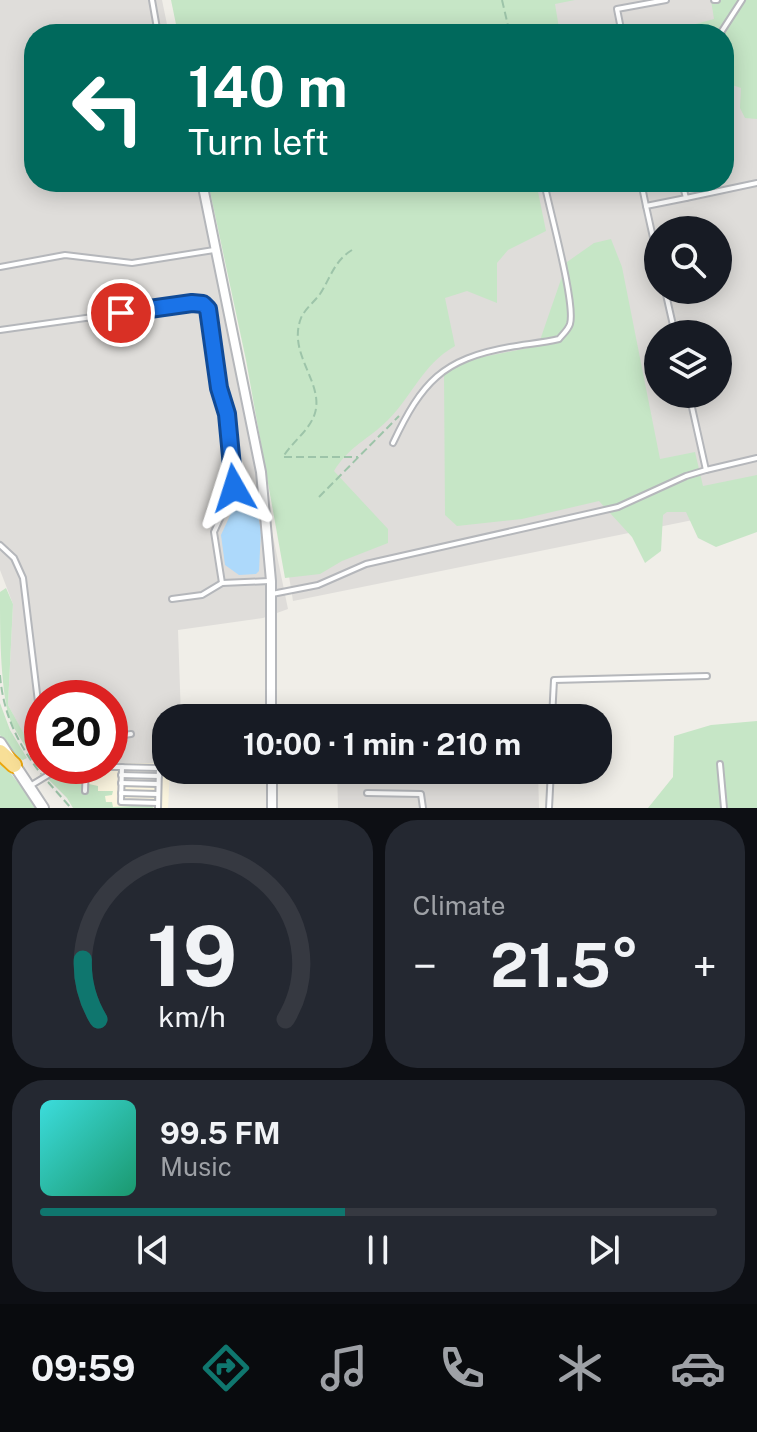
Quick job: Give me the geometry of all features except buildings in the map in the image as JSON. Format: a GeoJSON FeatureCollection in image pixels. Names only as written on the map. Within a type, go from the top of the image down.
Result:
{"type":"FeatureCollection","features":[{"type":"Feature","properties":{"kind":"highway"},"geometry":{"type":"LineString","coordinates":[[0,752],[14,765]]}},
{"type":"Feature","properties":{"kind":"street"},"geometry":{"type":"LineString","coordinates":[[204,192],[261,472],[271,581],[271,704]]}},
{"type":"Feature","properties":{"kind":"street"},"geometry":{"type":"LineString","coordinates":[[0,743],[43,808]]}},
{"type":"Feature","properties":{"kind":"street"},"geometry":{"type":"LineString","coordinates":[[272,784],[272,808]]}},
{"type":"Feature","properties":{"kind":"lane"},"geometry":{"type":"LineString","coordinates":[[152,0],[156,24]]}},
{"type":"Feature","properties":{"kind":"lane"},"geometry":{"type":"LineString","coordinates":[[620,24],[617,9],[666,0]]}},
{"type":"Feature","properties":{"kind":"lane"},"geometry":{"type":"LineString","coordinates":[[726,24],[742,0]]}},
{"type":"Feature","properties":{"kind":"lane"},"geometry":{"type":"LineString","coordinates":[[734,188],[757,183]]}},
{"type":"Feature","properties":{"kind":"lane"},"geometry":{"type":"LineString","coordinates":[[393,443],[415,402],[432,379],[456,363],[509,347],[559,339],[571,322],[569,297],[546,192]]}},
{"type":"Feature","properties":{"kind":"lane"},"geometry":{"type":"LineString","coordinates":[[643,192],[648,216]]}},
{"type":"Feature","properties":{"kind":"lane"},"geometry":{"type":"LineString","coordinates":[[684,192],[686,198]]}},
{"type":"Feature","properties":{"kind":"lane"},"geometry":{"type":"LineString","coordinates":[[646,206],[714,192]]}},
{"type":"Feature","properties":{"kind":"lane"},"geometry":{"type":"LineString","coordinates":[[0,267],[65,255],[132,263],[216,250]]}},
{"type":"Feature","properties":{"kind":"lane"},"geometry":{"type":"LineString","coordinates":[[0,330],[192,303],[203,304],[208,309],[219,388],[227,414],[234,488],[214,532],[222,583]]}},
{"type":"Feature","properties":{"kind":"lane"},"geometry":{"type":"LineString","coordinates":[[692,408],[706,470]]}},
{"type":"Feature","properties":{"kind":"lane"},"geometry":{"type":"LineString","coordinates":[[271,594],[318,585],[366,564],[618,507],[686,476],[757,458]]}},
{"type":"Feature","properties":{"kind":"lane"},"geometry":{"type":"LineString","coordinates":[[0,545],[14,558],[23,578],[35,680]]}},
{"type":"Feature","properties":{"kind":"lane"},"geometry":{"type":"LineString","coordinates":[[172,599],[202,595],[222,583],[271,581]]}},
{"type":"Feature","properties":{"kind":"lane"},"geometry":{"type":"LineString","coordinates":[[553,704],[554,680],[707,676]]}},
{"type":"Feature","properties":{"kind":"lane"},"geometry":{"type":"LineString","coordinates":[[720,764],[724,808]]}},
{"type":"Feature","properties":{"kind":"lane"},"geometry":{"type":"LineString","coordinates":[[128,767],[152,768]]}},
{"type":"Feature","properties":{"kind":"lane"},"geometry":{"type":"LineString","coordinates":[[128,775],[152,776]]}},
{"type":"Feature","properties":{"kind":"lane"},"geometry":{"type":"LineString","coordinates":[[128,783],[152,784]]}},
{"type":"Feature","properties":{"kind":"lane"},"geometry":{"type":"LineString","coordinates":[[29,787],[34,784]]}},
{"type":"Feature","properties":{"kind":"lane"},"geometry":{"type":"LineString","coordinates":[[85,784],[85,791]]}},
{"type":"Feature","properties":{"kind":"lane"},"geometry":{"type":"LineString","coordinates":[[121,784],[121,802],[158,806],[158,784]]}},
{"type":"Feature","properties":{"kind":"lane"},"geometry":{"type":"LineString","coordinates":[[549,808],[550,784]]}},
{"type":"Feature","properties":{"kind":"lane"},"geometry":{"type":"LineString","coordinates":[[121,793],[158,794]]}},
{"type":"Feature","properties":{"kind":"lane"},"geometry":{"type":"LineString","coordinates":[[367,793],[421,794],[423,808]]}},
{"type":"Feature","properties":{"kind":"path"},"geometry":{"type":"LineString","coordinates":[[502,0],[508,24]]}},
{"type":"Feature","properties":{"kind":"path"},"geometry":{"type":"LineString","coordinates":[[352,250],[337,259],[319,295],[302,315],[296,340],[313,389],[316,411],[309,425],[283,457],[358,457]]}},
{"type":"Feature","properties":{"kind":"path"},"geometry":{"type":"LineString","coordinates":[[319,497],[389,424],[415,402]]}},
{"type":"Feature","properties":{"kind":"path"},"geometry":{"type":"LineString","coordinates":[[0,675],[9,722],[24,746]]}},
{"type":"Feature","properties":{"kind":"path"},"geometry":{"type":"LineString","coordinates":[[50,784],[71,808]]}},
{"type":"Feature","properties":{"kind":"shaded area"},"geometry":{"type":"Polygon","coordinates":[[[0,0],[162,0],[167,24],[24,24],[24,192],[202,192],[288,609],[263,618],[178,630],[181,704],[152,704],[152,763],[128,763],[128,680],[24,680],[24,734],[8,705],[13,604],[0,570],[0,0]]]}},
{"type":"Feature","properties":{"kind":"shaded area"},"geometry":{"type":"Polygon","coordinates":[[[190,0],[757,0],[757,507],[293,601],[227,192],[734,192],[734,24],[196,24],[190,0]]]}},
{"type":"Feature","properties":{"kind":"shaded area"},"geometry":{"type":"Polygon","coordinates":[[[128,763],[152,763],[152,784],[169,784],[168,808],[105,808],[63,784],[128,784],[128,763]]]}},
{"type":"Feature","properties":{"kind":"shaded area"},"geometry":{"type":"Polygon","coordinates":[[[337,784],[538,784],[539,808],[338,808],[337,784]]]}},
{"type":"Feature","properties":{"kind":"green space"},"geometry":{"type":"Polygon","coordinates":[[[171,0],[575,0],[555,4],[558,24],[176,24],[171,0]]]}},
{"type":"Feature","properties":{"kind":"green space"},"geometry":{"type":"Polygon","coordinates":[[[711,0],[757,0],[757,119],[745,118],[740,108],[741,88],[734,86],[734,24],[696,24],[714,19],[711,0]]]}},
{"type":"Feature","properties":{"kind":"green space"},"geometry":{"type":"Polygon","coordinates":[[[210,192],[538,192],[546,231],[508,250],[497,263],[497,303],[467,291],[445,298],[455,346],[434,362],[388,420],[353,449],[334,471],[388,529],[388,543],[342,561],[320,574],[285,578],[246,360],[210,192]]]}},
{"type":"Feature","properties":{"kind":"green space"},"geometry":{"type":"Polygon","coordinates":[[[611,239],[622,267],[644,378],[644,408],[650,408],[660,459],[695,452],[703,486],[757,475],[757,532],[716,547],[698,538],[686,512],[667,512],[663,515],[661,551],[645,563],[632,537],[599,501],[522,519],[457,526],[445,515],[444,372],[468,360],[538,346],[567,262],[594,243],[611,239]]]}},
{"type":"Feature","properties":{"kind":"green space"},"geometry":{"type":"Polygon","coordinates":[[[6,588],[13,604],[8,705],[24,734],[24,744],[11,722],[6,703],[1,655],[0,592],[6,588]]]}},
{"type":"Feature","properties":{"kind":"green space"},"geometry":{"type":"Polygon","coordinates":[[[0,703],[10,730],[24,753],[24,760],[15,758],[0,735],[0,703]]]}},
{"type":"Feature","properties":{"kind":"green space"},"geometry":{"type":"Polygon","coordinates":[[[757,721],[757,808],[648,808],[673,777],[674,736],[711,725],[757,721]]]}},
{"type":"Feature","properties":{"kind":"green space"},"geometry":{"type":"Polygon","coordinates":[[[0,760],[38,808],[0,808],[0,760]]]}},
{"type":"Feature","properties":{"kind":"green space"},"geometry":{"type":"Polygon","coordinates":[[[53,784],[82,784],[82,791],[88,791],[89,784],[98,786],[98,791],[113,791],[112,795],[105,796],[106,802],[112,802],[113,807],[150,805],[154,808],[73,808],[53,784]]]}},
{"type":"Feature","properties":{"kind":"water"},"geometry":{"type":"Polygon","coordinates":[[[252,493],[261,529],[259,571],[239,575],[225,565],[221,535],[239,496],[252,493]]]}},
{"type":"Feature","properties":{"kind":"route"},"geometry":{"type":"LineString","coordinates":[[121,313],[192,303],[203,304],[208,309],[219,388],[227,414],[234,488]]}}]}
